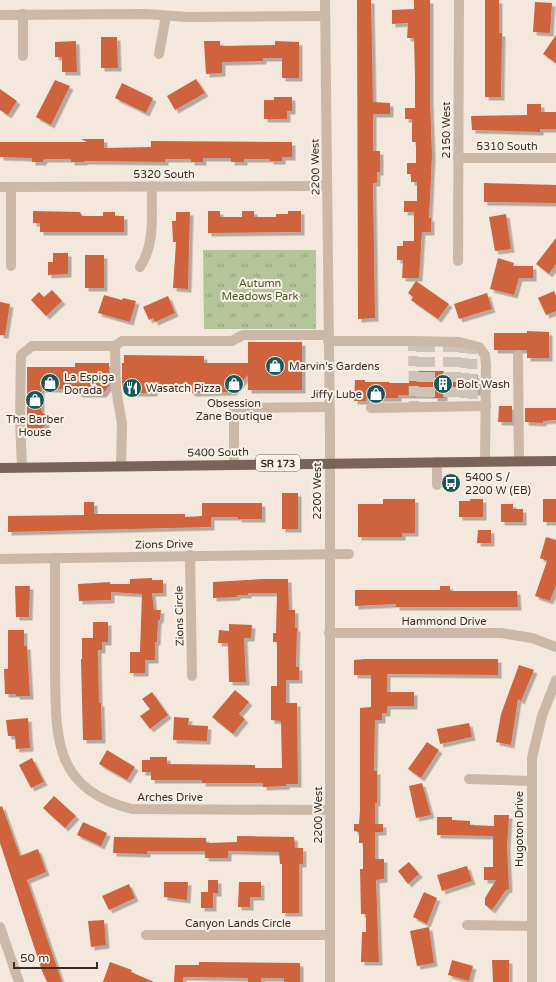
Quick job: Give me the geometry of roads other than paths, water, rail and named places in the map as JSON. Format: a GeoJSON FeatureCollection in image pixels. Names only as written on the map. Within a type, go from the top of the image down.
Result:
{"type":"FeatureCollection","features":[{"type":"Feature","properties":{"kind":"main road","name":"5400 South"},"geometry":{"type":"LineString","coordinates":[[0,468],[330,462],[556,460]]}},
{"type":"Feature","properties":{"kind":"street","name":"2200 West"},"geometry":{"type":"LineString","coordinates":[[325,0],[330,462],[330,982]]}},
{"type":"Feature","properties":{"kind":"street","name":"2150 West"},"geometry":{"type":"LineString","coordinates":[[458,0],[458,261]]}},
{"type":"Feature","properties":{"kind":"street"},"geometry":{"type":"LineString","coordinates":[[0,14],[325,16]]}},
{"type":"Feature","properties":{"kind":"street"},"geometry":{"type":"LineString","coordinates":[[24,14],[24,56]]}},
{"type":"Feature","properties":{"kind":"street"},"geometry":{"type":"LineString","coordinates":[[159,54],[166,16]]}},
{"type":"Feature","properties":{"kind":"street","name":"5310 South"},"geometry":{"type":"LineString","coordinates":[[458,158],[556,158]]}},
{"type":"Feature","properties":{"kind":"street"},"geometry":{"type":"LineString","coordinates":[[140,267],[147,256],[151,242],[152,186]]}},
{"type":"Feature","properties":{"kind":"street","name":"5320 South"},"geometry":{"type":"LineString","coordinates":[[0,187],[327,186]]}},
{"type":"Feature","properties":{"kind":"street"},"geometry":{"type":"LineString","coordinates":[[11,187],[11,266]]}},
{"type":"Feature","properties":{"kind":"street"},"geometry":{"type":"LineString","coordinates":[[22,467],[20,355],[32,346],[115,346],[122,341],[232,341],[243,335],[413,340],[473,344],[482,350],[486,359],[485,461]]}},
{"type":"Feature","properties":{"kind":"street"},"geometry":{"type":"LineString","coordinates":[[115,346],[116,389],[122,424],[121,466]]}},
{"type":"Feature","properties":{"kind":"street"},"geometry":{"type":"LineString","coordinates":[[518,355],[519,461]]}},
{"type":"Feature","properties":{"kind":"street"},"geometry":{"type":"LineString","coordinates":[[371,408],[486,406]]}},
{"type":"Feature","properties":{"kind":"street"},"geometry":{"type":"LineString","coordinates":[[234,464],[234,408],[329,407]]}},
{"type":"Feature","properties":{"kind":"street"},"geometry":{"type":"LineString","coordinates":[[437,462],[437,485]]}},
{"type":"Feature","properties":{"kind":"street","name":"Zions Drive"},"geometry":{"type":"LineString","coordinates":[[0,559],[329,553],[350,554]]}},
{"type":"Feature","properties":{"kind":"street","name":"Zions Circle"},"geometry":{"type":"LineString","coordinates":[[190,555],[192,676]]}},
{"type":"Feature","properties":{"kind":"street","name":"Arches Drive"},"geometry":{"type":"LineString","coordinates":[[55,558],[57,734],[62,755],[69,769],[81,784],[95,795],[110,803],[132,809],[330,810]]}},
{"type":"Feature","properties":{"kind":"street","name":"Hammond Drive"},"geometry":{"type":"LineString","coordinates":[[329,633],[501,633],[532,638],[556,646]]}},
{"type":"Feature","properties":{"kind":"street","name":"Hugoton Drive"},"geometry":{"type":"LineString","coordinates":[[532,982],[532,758],[536,736],[556,680]]}},
{"type":"Feature","properties":{"kind":"street"},"geometry":{"type":"LineString","coordinates":[[469,779],[531,780]]}},
{"type":"Feature","properties":{"kind":"street"},"geometry":{"type":"LineString","coordinates":[[467,925],[531,926]]}},
{"type":"Feature","properties":{"kind":"street"},"geometry":{"type":"LineString","coordinates":[[0,927],[19,982]]}},
{"type":"Feature","properties":{"kind":"street","name":"Canyon Lands Circle"},"geometry":{"type":"LineString","coordinates":[[146,935],[330,935]]}},
{"type":"Feature","properties":{"kind":"tunnel"},"geometry":{"type":"LineString","coordinates":[[413,341],[414,407]]}},
{"type":"Feature","properties":{"kind":"tunnel"},"geometry":{"type":"LineString","coordinates":[[421,342],[422,407]]}},
{"type":"Feature","properties":{"kind":"tunnel"},"geometry":{"type":"LineString","coordinates":[[430,342],[430,407]]}},
{"type":"Feature","properties":{"kind":"tunnel"},"geometry":{"type":"LineString","coordinates":[[448,342],[448,407]]}},
{"type":"Feature","properties":{"kind":"tunnel"},"geometry":{"type":"LineString","coordinates":[[456,342],[457,407]]}},
{"type":"Feature","properties":{"kind":"tunnel"},"geometry":{"type":"LineString","coordinates":[[464,343],[465,406]]}},
{"type":"Feature","properties":{"kind":"tunnel"},"geometry":{"type":"LineString","coordinates":[[472,344],[473,406]]}},
{"type":"Feature","properties":{"kind":"place","name":"Marvin's Gardens"},"geometry":{"type":"Point","coordinates":[275,366]}},
{"type":"Feature","properties":{"kind":"place","name":"La Espiga Dorada"},"geometry":{"type":"Point","coordinates":[50,383]}},
{"type":"Feature","properties":{"kind":"place","name":"Obsession Zane Boutique"},"geometry":{"type":"Point","coordinates":[234,384]}},
{"type":"Feature","properties":{"kind":"place","name":"Bolt Wash"},"geometry":{"type":"Point","coordinates":[443,384]}},
{"type":"Feature","properties":{"kind":"place","name":"Wasatch Pizza"},"geometry":{"type":"Point","coordinates":[132,388]}},
{"type":"Feature","properties":{"kind":"place","name":"Jiffy Lube"},"geometry":{"type":"Point","coordinates":[376,394]}},
{"type":"Feature","properties":{"kind":"place","name":"The Barber House"},"geometry":{"type":"Point","coordinates":[35,400]}},
{"type":"Feature","properties":{"kind":"place","name":"5400 S / 2200 W (EB)"},"geometry":{"type":"Point","coordinates":[451,483]}},
{"type":"Feature","properties":{"kind":"park label","name":"Autumn Meadows Park"},"geometry":{"type":"Point","coordinates":[260,289]}}]}
